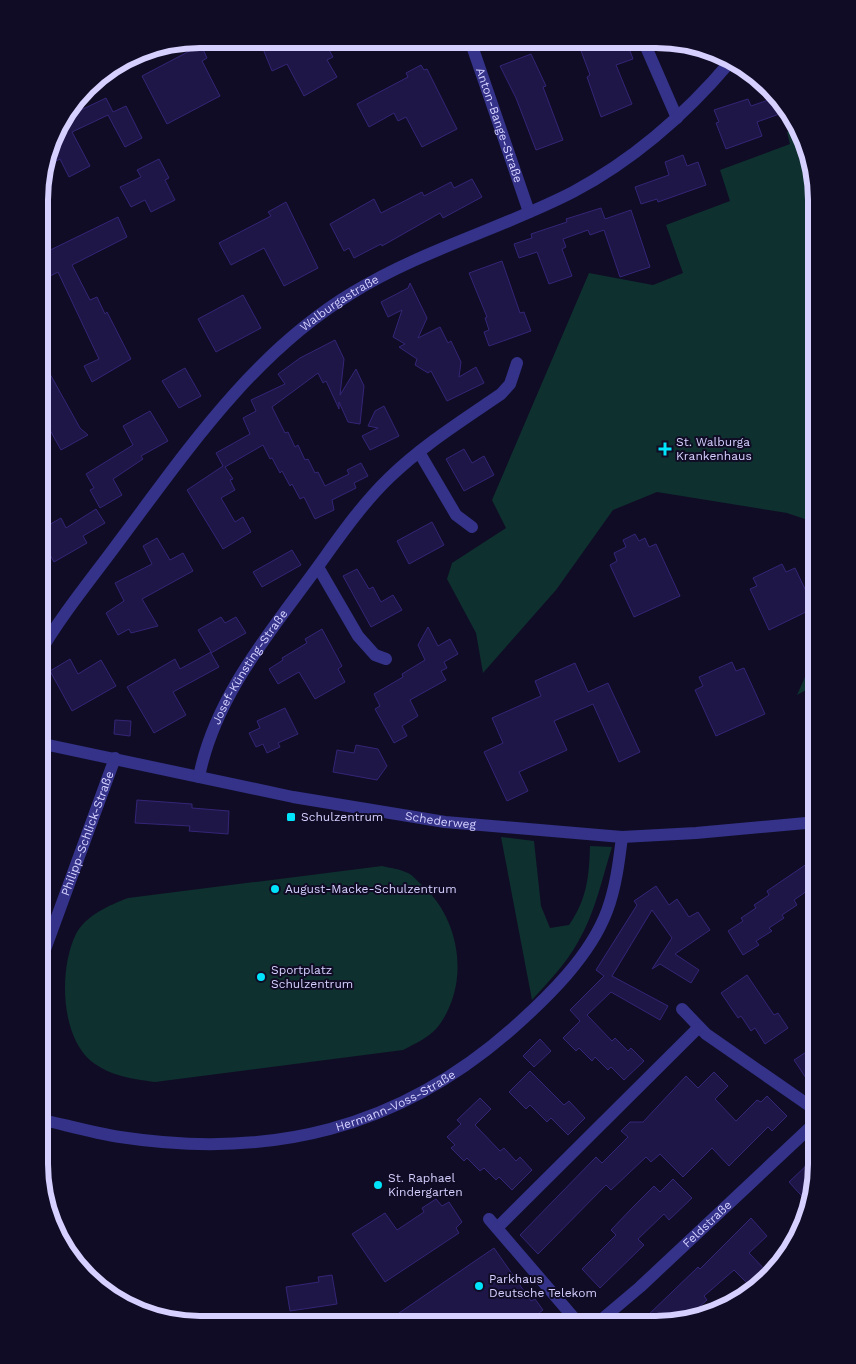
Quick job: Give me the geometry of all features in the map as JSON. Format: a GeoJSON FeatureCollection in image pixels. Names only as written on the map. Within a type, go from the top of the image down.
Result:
{"type":"FeatureCollection","features":[{"type":"Feature","properties":{"kind":"street","name":"Anton-Bange-Straße"},"geometry":{"type":"LineString","coordinates":[[473,48],[530,212]]}},
{"type":"Feature","properties":{"kind":"street"},"geometry":{"type":"LineString","coordinates":[[647,48],[678,118]]}},
{"type":"Feature","properties":{"kind":"street","name":"Walburgastraße"},"geometry":{"type":"LineString","coordinates":[[48,642],[78,597],[198,437],[224,404],[281,346],[330,307],[358,290],[451,243],[530,212],[572,192],[616,167],[646,146],[678,118],[727,65]]}},
{"type":"Feature","properties":{"kind":"street","name":"Josef-Künsting-Straße"},"geometry":{"type":"LineString","coordinates":[[199,776],[209,737],[227,699],[281,617],[372,495],[419,452],[502,394],[510,384],[517,363]]}},
{"type":"Feature","properties":{"kind":"street"},"geometry":{"type":"LineString","coordinates":[[419,452],[452,509],[460,520],[472,527]]}},
{"type":"Feature","properties":{"kind":"street"},"geometry":{"type":"LineString","coordinates":[[318,566],[358,636],[375,654],[386,660]]}},
{"type":"Feature","properties":{"kind":"street","name":"Schederweg"},"geometry":{"type":"LineString","coordinates":[[48,745],[340,806],[445,822],[622,837],[696,833],[808,823]]}},
{"type":"Feature","properties":{"kind":"street","name":"Philipp-Schlick-Straße"},"geometry":{"type":"LineString","coordinates":[[48,941],[115,758]]}},
{"type":"Feature","properties":{"kind":"street","name":"Hermann-Voss-Straße"},"geometry":{"type":"LineString","coordinates":[[48,1122],[119,1137],[175,1144],[209,1144],[264,1141],[319,1132],[343,1127],[392,1108],[445,1080],[476,1059],[537,1007],[564,976],[585,950],[604,918],[612,895],[622,837]]}},
{"type":"Feature","properties":{"kind":"street"},"geometry":{"type":"LineString","coordinates":[[682,1008],[698,1027],[808,1105]]}},
{"type":"Feature","properties":{"kind":"street"},"geometry":{"type":"LineString","coordinates":[[572,1316],[493,1224],[698,1027]]}},
{"type":"Feature","properties":{"kind":"street","name":"Feldstraße"},"geometry":{"type":"LineString","coordinates":[[606,1316],[640,1287],[808,1129]]}},
{"type":"Feature","properties":{"kind":"green space"},"geometry":{"type":"Polygon","coordinates":[[[791,130],[797,141],[806,170],[808,190],[808,520],[787,513],[657,492],[613,510],[556,590],[483,673],[476,633],[447,579],[452,563],[506,528],[492,500],[589,273],[653,285],[683,273],[666,225],[730,201],[720,170],[790,144],[787,132],[791,130]]]}},
{"type":"Feature","properties":{"kind":"green space"},"geometry":{"type":"Polygon","coordinates":[[[808,670],[808,689],[797,695],[808,670]]]}},
{"type":"Feature","properties":{"kind":"green space"},"geometry":{"type":"Polygon","coordinates":[[[501,837],[534,841],[541,906],[550,928],[569,925],[580,906],[588,878],[590,846],[612,847],[598,896],[584,931],[568,958],[532,1000],[501,837]]]}},
{"type":"Feature","properties":{"kind":"green space","name":"Sportplatz Schulzentrum"},"geometry":{"type":"Polygon","coordinates":[[[382,866],[402,871],[414,877],[435,899],[445,915],[452,933],[458,970],[455,989],[449,1007],[440,1024],[423,1039],[403,1050],[155,1082],[130,1078],[106,1070],[91,1061],[81,1049],[73,1035],[68,1018],[65,982],[67,965],[70,948],[80,927],[99,911],[128,898],[382,866]]]}},
{"type":"Feature","properties":{"kind":"building"},"geometry":{"type":"Polygon","coordinates":[[[195,48],[202,48],[207,58],[202,61],[220,96],[167,124],[142,76],[195,48]]]}},
{"type":"Feature","properties":{"kind":"building"},"geometry":{"type":"Polygon","coordinates":[[[263,48],[328,48],[333,57],[327,60],[337,77],[304,96],[287,64],[272,71],[263,48]]]}},
{"type":"Feature","properties":{"kind":"building"},"geometry":{"type":"Polygon","coordinates":[[[580,48],[629,48],[633,59],[616,65],[632,104],[601,117],[587,77],[590,75],[580,48]]]}},
{"type":"Feature","properties":{"kind":"building"},"geometry":{"type":"Polygon","coordinates":[[[531,54],[546,86],[543,87],[563,140],[536,150],[516,98],[500,66],[531,54]]]}},
{"type":"Feature","properties":{"kind":"building"},"geometry":{"type":"Polygon","coordinates":[[[421,65],[424,70],[427,69],[457,129],[422,147],[406,117],[398,121],[394,113],[369,127],[357,104],[408,77],[406,73],[421,65]]]}},
{"type":"Feature","properties":{"kind":"building"},"geometry":{"type":"Polygon","coordinates":[[[106,98],[113,112],[126,106],[142,138],[125,147],[108,115],[72,132],[90,166],[69,177],[60,159],[52,163],[59,141],[61,137],[67,134],[65,130],[74,113],[106,98]]]}},
{"type":"Feature","properties":{"kind":"building"},"geometry":{"type":"Polygon","coordinates":[[[748,99],[751,106],[770,99],[781,113],[757,122],[762,136],[726,149],[716,123],[719,122],[714,110],[748,99]]]}},
{"type":"Feature","properties":{"kind":"building"},"geometry":{"type":"Polygon","coordinates":[[[683,155],[687,166],[698,162],[706,185],[658,202],[657,199],[641,204],[635,187],[669,175],[665,162],[683,155]]]}},
{"type":"Feature","properties":{"kind":"building"},"geometry":{"type":"Polygon","coordinates":[[[159,159],[169,178],[165,180],[175,200],[151,212],[145,200],[131,207],[120,187],[141,177],[137,170],[159,159]]]}},
{"type":"Feature","properties":{"kind":"building"},"geometry":{"type":"Polygon","coordinates":[[[472,179],[482,197],[443,218],[440,213],[382,246],[381,244],[354,258],[349,248],[344,251],[330,224],[374,199],[381,213],[422,192],[424,196],[451,182],[454,188],[472,179]]]}},
{"type":"Feature","properties":{"kind":"building"},"geometry":{"type":"Polygon","coordinates":[[[286,202],[318,268],[284,286],[264,248],[231,265],[219,243],[271,216],[268,212],[286,202]]]}},
{"type":"Feature","properties":{"kind":"building"},"geometry":{"type":"Polygon","coordinates":[[[601,208],[605,219],[631,210],[650,267],[620,277],[604,230],[590,235],[588,230],[563,239],[566,247],[562,249],[572,276],[549,284],[537,252],[519,258],[514,244],[532,238],[531,234],[567,222],[566,219],[601,208]]]}},
{"type":"Feature","properties":{"kind":"building"},"geometry":{"type":"Polygon","coordinates":[[[118,217],[127,237],[72,265],[90,300],[97,297],[105,314],[107,312],[131,359],[92,382],[84,366],[99,359],[58,272],[48,277],[48,251],[118,217]]]}},
{"type":"Feature","properties":{"kind":"building"},"geometry":{"type":"Polygon","coordinates":[[[502,261],[520,313],[524,312],[531,331],[489,346],[484,332],[489,330],[485,318],[487,317],[469,273],[502,261]]]}},
{"type":"Feature","properties":{"kind":"building"},"geometry":{"type":"Polygon","coordinates":[[[410,283],[427,318],[418,338],[440,327],[448,343],[451,341],[461,362],[459,377],[476,367],[484,383],[447,401],[431,371],[428,373],[415,365],[417,359],[399,347],[405,344],[393,337],[402,310],[388,317],[381,302],[408,288],[410,283]]]}},
{"type":"Feature","properties":{"kind":"building"},"geometry":{"type":"Polygon","coordinates":[[[243,295],[261,328],[216,352],[198,319],[243,295]]]}},
{"type":"Feature","properties":{"kind":"building"},"geometry":{"type":"Polygon","coordinates":[[[335,340],[344,359],[340,395],[356,369],[364,386],[360,424],[348,422],[339,402],[339,409],[326,381],[323,383],[318,373],[272,407],[285,433],[288,432],[295,447],[298,445],[305,460],[308,459],[315,473],[318,472],[325,486],[349,474],[347,470],[361,463],[368,476],[354,483],[356,488],[332,500],[334,510],[315,519],[304,497],[300,499],[292,484],[290,486],[282,471],[280,473],[272,458],[270,459],[263,445],[225,467],[233,479],[230,480],[235,490],[221,498],[235,522],[243,517],[251,532],[223,549],[187,490],[223,466],[216,453],[250,434],[243,418],[256,411],[251,400],[285,384],[278,374],[300,358],[335,340]]]}},
{"type":"Feature","properties":{"kind":"building"},"geometry":{"type":"Polygon","coordinates":[[[185,368],[201,396],[179,408],[162,381],[185,368]]]}},
{"type":"Feature","properties":{"kind":"building"},"geometry":{"type":"Polygon","coordinates":[[[48,370],[80,428],[88,435],[61,450],[48,426],[48,370]]]}},
{"type":"Feature","properties":{"kind":"building"},"geometry":{"type":"Polygon","coordinates":[[[384,406],[399,436],[370,450],[362,436],[378,428],[368,426],[375,411],[384,406]]]}},
{"type":"Feature","properties":{"kind":"building"},"geometry":{"type":"Polygon","coordinates":[[[150,411],[168,441],[141,456],[143,459],[113,479],[122,495],[100,508],[90,490],[94,488],[86,474],[133,445],[123,426],[150,411]]]}},
{"type":"Feature","properties":{"kind":"building"},"geometry":{"type":"Polygon","coordinates":[[[464,449],[472,463],[484,456],[494,475],[464,491],[446,459],[464,449]]]}},
{"type":"Feature","properties":{"kind":"building"},"geometry":{"type":"Polygon","coordinates":[[[96,509],[105,523],[83,536],[87,543],[54,562],[48,551],[48,525],[61,518],[66,528],[96,509]]]}},
{"type":"Feature","properties":{"kind":"building"},"geometry":{"type":"Polygon","coordinates":[[[432,522],[444,545],[409,564],[397,541],[432,522]]]}},
{"type":"Feature","properties":{"kind":"building"},"geometry":{"type":"Polygon","coordinates":[[[635,534],[639,541],[645,538],[649,547],[656,544],[680,596],[634,617],[610,565],[617,561],[614,553],[626,547],[623,540],[635,534]]]}},
{"type":"Feature","properties":{"kind":"building"},"geometry":{"type":"Polygon","coordinates":[[[157,538],[170,560],[183,553],[193,571],[142,599],[158,626],[131,633],[129,629],[118,635],[106,613],[124,601],[115,583],[152,564],[143,546],[157,538]]]}},
{"type":"Feature","properties":{"kind":"building"},"geometry":{"type":"Polygon","coordinates":[[[292,550],[301,565],[262,587],[253,572],[292,550]]]}},
{"type":"Feature","properties":{"kind":"building"},"geometry":{"type":"Polygon","coordinates":[[[782,564],[786,572],[795,568],[808,595],[808,611],[769,630],[750,589],[757,586],[753,578],[782,564]]]}},
{"type":"Feature","properties":{"kind":"building"},"geometry":{"type":"Polygon","coordinates":[[[357,569],[369,589],[373,587],[381,602],[393,595],[402,610],[371,627],[343,576],[357,569]]]}},
{"type":"Feature","properties":{"kind":"building"},"geometry":{"type":"Polygon","coordinates":[[[221,617],[225,623],[236,617],[246,633],[211,653],[219,667],[173,692],[186,715],[154,733],[127,687],[175,659],[180,669],[211,652],[198,630],[221,617]]]}},
{"type":"Feature","properties":{"kind":"building"},"geometry":{"type":"Polygon","coordinates":[[[428,627],[438,646],[450,639],[458,654],[444,662],[447,668],[441,671],[446,680],[410,700],[418,716],[402,726],[407,736],[394,743],[375,709],[380,706],[374,694],[403,677],[402,674],[425,660],[418,645],[428,627]]]}},
{"type":"Feature","properties":{"kind":"building"},"geometry":{"type":"Polygon","coordinates":[[[322,629],[342,666],[338,669],[345,682],[315,699],[299,672],[278,684],[269,669],[283,660],[282,658],[307,643],[305,639],[322,629]]]}},
{"type":"Feature","properties":{"kind":"building"},"geometry":{"type":"Polygon","coordinates":[[[70,659],[78,674],[101,660],[116,686],[72,711],[50,671],[70,659]]]}},
{"type":"Feature","properties":{"kind":"building"},"geometry":{"type":"Polygon","coordinates":[[[732,662],[736,671],[744,668],[765,714],[716,736],[695,690],[703,686],[699,677],[732,662]]]}},
{"type":"Feature","properties":{"kind":"building"},"geometry":{"type":"Polygon","coordinates":[[[575,663],[588,692],[608,683],[640,752],[619,762],[593,704],[554,721],[567,750],[519,772],[528,791],[507,801],[484,752],[503,743],[492,718],[541,696],[535,681],[575,663]]]}},
{"type":"Feature","properties":{"kind":"building"},"geometry":{"type":"Polygon","coordinates":[[[285,708],[298,734],[278,743],[280,747],[267,753],[263,744],[256,747],[249,733],[260,728],[257,721],[285,708]]]}},
{"type":"Feature","properties":{"kind":"building"},"geometry":{"type":"Polygon","coordinates":[[[115,720],[131,721],[130,736],[114,734],[115,720]]]}},
{"type":"Feature","properties":{"kind":"building"},"geometry":{"type":"Polygon","coordinates":[[[356,745],[378,749],[387,766],[377,780],[333,772],[337,750],[354,753],[356,745]]]}},
{"type":"Feature","properties":{"kind":"building"},"geometry":{"type":"Polygon","coordinates":[[[137,800],[192,804],[192,808],[229,811],[228,834],[189,831],[190,826],[135,823],[137,800]]]}},
{"type":"Feature","properties":{"kind":"building"},"geometry":{"type":"Polygon","coordinates":[[[808,863],[808,890],[794,900],[797,905],[782,915],[784,918],[769,928],[772,931],[756,941],[759,945],[743,955],[728,931],[743,921],[741,918],[756,908],[754,905],[769,895],[767,891],[808,863]]]}},
{"type":"Feature","properties":{"kind":"building"},"geometry":{"type":"Polygon","coordinates":[[[656,886],[669,905],[677,899],[689,917],[698,912],[710,930],[675,954],[699,970],[691,983],[660,964],[652,969],[672,938],[652,910],[612,976],[668,1006],[660,1020],[611,992],[587,1015],[612,1041],[615,1038],[628,1051],[631,1048],[644,1061],[624,1080],[611,1067],[608,1070],[595,1057],[592,1061],[579,1048],[576,1051],[563,1038],[580,1021],[570,1010],[604,976],[596,970],[637,905],[634,901],[656,886]]]}},
{"type":"Feature","properties":{"kind":"building"},"geometry":{"type":"Polygon","coordinates":[[[747,975],[774,1015],[778,1013],[788,1028],[765,1044],[755,1028],[751,1031],[741,1016],[738,1018],[721,993],[747,975]]]}},
{"type":"Feature","properties":{"kind":"building"},"geometry":{"type":"Polygon","coordinates":[[[540,1039],[551,1051],[534,1067],[523,1056],[540,1039]]]}},
{"type":"Feature","properties":{"kind":"building"},"geometry":{"type":"Polygon","coordinates":[[[808,1051],[808,1081],[794,1060],[808,1051]]]}},
{"type":"Feature","properties":{"kind":"building"},"geometry":{"type":"Polygon","coordinates":[[[530,1071],[564,1105],[569,1101],[585,1118],[568,1135],[551,1118],[547,1122],[530,1105],[526,1109],[509,1092],[530,1071]]]}},
{"type":"Feature","properties":{"kind":"building"},"geometry":{"type":"Polygon","coordinates":[[[714,1072],[728,1086],[715,1099],[736,1121],[757,1100],[761,1102],[767,1096],[787,1116],[772,1131],[768,1127],[729,1166],[712,1148],[683,1177],[660,1154],[651,1162],[646,1157],[611,1190],[606,1185],[538,1254],[520,1235],[596,1157],[602,1163],[628,1137],[621,1131],[630,1122],[643,1122],[686,1076],[698,1088],[714,1072]]]}},
{"type":"Feature","properties":{"kind":"building"},"geometry":{"type":"Polygon","coordinates":[[[480,1098],[491,1109],[475,1125],[500,1151],[504,1148],[516,1161],[520,1157],[532,1170],[512,1190],[499,1177],[496,1180],[484,1168],[480,1171],[467,1158],[464,1161],[451,1148],[455,1145],[447,1137],[461,1124],[457,1120],[480,1098]]]}},
{"type":"Feature","properties":{"kind":"building"},"geometry":{"type":"Polygon","coordinates":[[[808,1164],[804,1199],[789,1182],[808,1164]]]}},
{"type":"Feature","properties":{"kind":"building"},"geometry":{"type":"Polygon","coordinates":[[[673,1179],[692,1198],[669,1220],[664,1214],[638,1239],[644,1245],[600,1288],[582,1269],[616,1235],[611,1230],[654,1186],[660,1192],[673,1179]]]}},
{"type":"Feature","properties":{"kind":"building"},"geometry":{"type":"Polygon","coordinates":[[[436,1199],[442,1206],[449,1202],[462,1222],[456,1228],[459,1233],[385,1282],[352,1234],[385,1213],[397,1230],[424,1212],[422,1208],[436,1199]]]}},
{"type":"Feature","properties":{"kind":"building"},"geometry":{"type":"Polygon","coordinates":[[[751,1218],[767,1236],[749,1253],[765,1270],[749,1285],[734,1270],[704,1296],[707,1300],[694,1312],[666,1316],[647,1316],[698,1267],[700,1269],[751,1218]]]}},
{"type":"Feature","properties":{"kind":"building","name":"Parkhaus Deutsche Telekom"},"geometry":{"type":"Polygon","coordinates":[[[494,1248],[531,1301],[535,1299],[543,1310],[539,1313],[541,1316],[395,1316],[494,1248]]]}},
{"type":"Feature","properties":{"kind":"building"},"geometry":{"type":"Polygon","coordinates":[[[332,1275],[337,1304],[290,1311],[286,1287],[319,1282],[318,1277],[332,1275]]]}},
{"type":"Feature","properties":{"kind":"place","name":"St. Walburga Krankenhaus"},"geometry":{"type":"Point","coordinates":[665,449]}},
{"type":"Feature","properties":{"kind":"place","name":"Schulzentrum"},"geometry":{"type":"Point","coordinates":[291,817]}},
{"type":"Feature","properties":{"kind":"place","name":"August-Macke-Schulzentrum"},"geometry":{"type":"Point","coordinates":[275,889]}},
{"type":"Feature","properties":{"kind":"place","name":"Sportplatz Schulzentrum"},"geometry":{"type":"Point","coordinates":[261,977]}},
{"type":"Feature","properties":{"kind":"place","name":"St. Raphael Kindergarten"},"geometry":{"type":"Point","coordinates":[378,1185]}},
{"type":"Feature","properties":{"kind":"place","name":"Parkhaus Deutsche Telekom"},"geometry":{"type":"Point","coordinates":[479,1286]}}]}
